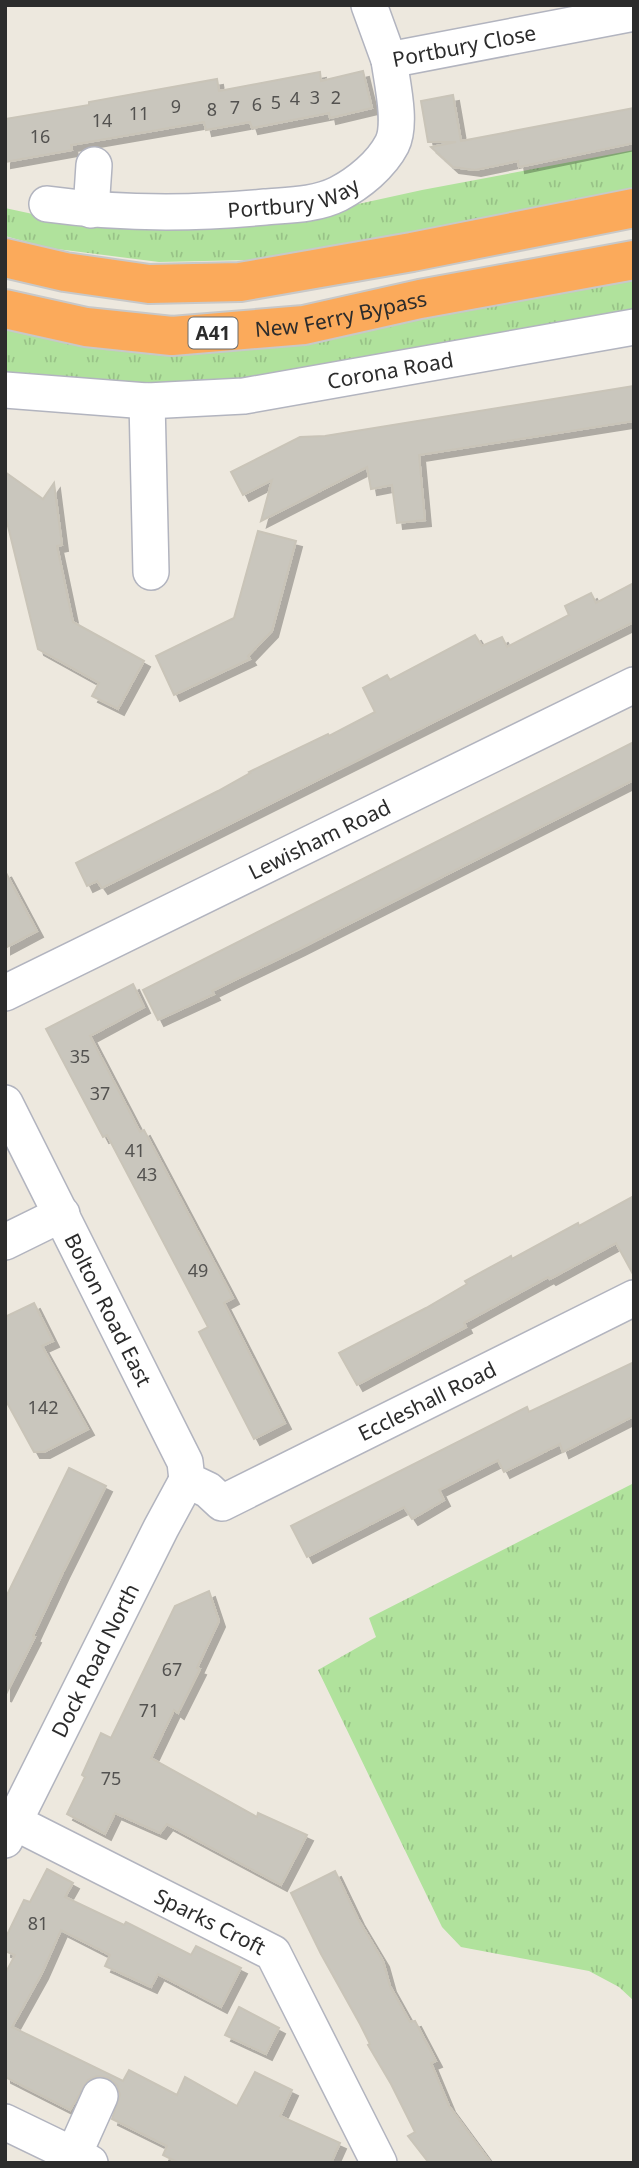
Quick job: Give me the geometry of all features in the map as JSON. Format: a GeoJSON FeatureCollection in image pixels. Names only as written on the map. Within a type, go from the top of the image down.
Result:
{"type":"FeatureCollection","features":[{"type":"Feature","properties":{"kind":"highway"},"geometry":{"type":"LineString","coordinates":[[5,258],[65,272],[149,284],[240,282],[412,252],[634,208]]}},
{"type":"Feature","properties":{"kind":"highway","name":"New Ferry Bypass"},"geometry":{"type":"LineString","coordinates":[[5,309],[86,327],[172,336],[304,325],[421,299],[634,260]]}},
{"type":"Feature","properties":{"kind":"street","name":"Portbury Close"},"geometry":{"type":"LineString","coordinates":[[369,5],[389,60],[594,13],[634,13]]}},
{"type":"Feature","properties":{"kind":"street","name":"Portbury Way"},"geometry":{"type":"LineString","coordinates":[[47,204],[92,210],[222,211],[308,203],[336,195],[362,180],[394,142],[396,121],[389,60]]}},
{"type":"Feature","properties":{"kind":"street"},"geometry":{"type":"LineString","coordinates":[[92,210],[94,164]]}},
{"type":"Feature","properties":{"kind":"street","name":"Corona Road"},"geometry":{"type":"LineString","coordinates":[[5,390],[147,401],[244,396],[634,327]]}},
{"type":"Feature","properties":{"kind":"street"},"geometry":{"type":"LineString","coordinates":[[147,401],[151,572]]}},
{"type":"Feature","properties":{"kind":"street","name":"Lewisham Road"},"geometry":{"type":"LineString","coordinates":[[5,993],[634,685]]}},
{"type":"Feature","properties":{"kind":"street","name":"Bolton Road East"},"geometry":{"type":"LineString","coordinates":[[5,1103],[186,1462],[187,1480]]}},
{"type":"Feature","properties":{"kind":"street"},"geometry":{"type":"LineString","coordinates":[[5,1242],[62,1214]]}},
{"type":"Feature","properties":{"kind":"street","name":"Eccleshall Road"},"geometry":{"type":"LineString","coordinates":[[187,1480],[208,1489],[222,1503],[634,1298]]}},
{"type":"Feature","properties":{"kind":"street","name":"Dock Road North"},"geometry":{"type":"LineString","coordinates":[[10,1831],[187,1480]]}},
{"type":"Feature","properties":{"kind":"street","name":"Sparks Croft"},"geometry":{"type":"LineString","coordinates":[[10,1831],[273,1953],[379,2163]]}},
{"type":"Feature","properties":{"kind":"street"},"geometry":{"type":"LineString","coordinates":[[5,2122],[82,2159],[100,2096]]}},
{"type":"Feature","properties":{"kind":"green space"},"geometry":{"type":"Polygon","coordinates":[[[634,150],[634,192],[250,260],[159,262],[49,248],[5,236],[5,208],[42,216],[308,215],[422,190],[634,150]]]}},
{"type":"Feature","properties":{"kind":"green space"},"geometry":{"type":"Polygon","coordinates":[[[634,278],[634,311],[270,380],[145,388],[5,374],[5,324],[77,340],[634,278]]]}},
{"type":"Feature","properties":{"kind":"green space"},"geometry":{"type":"Polygon","coordinates":[[[634,1483],[634,2001],[619,1987],[589,1971],[461,1947],[442,1927],[318,1670],[376,1637],[369,1618],[634,1483]]]}},
{"type":"Feature","properties":{"kind":"building"},"geometry":{"type":"Polygon","coordinates":[[[363,71],[372,108],[330,118],[329,113],[252,128],[250,122],[206,130],[204,122],[71,145],[72,150],[5,162],[5,119],[217,79],[219,91],[320,72],[321,81],[363,71]]]}},
{"type":"Feature","properties":{"kind":"building"},"geometry":{"type":"Polygon","coordinates":[[[453,95],[461,141],[634,108],[634,143],[519,167],[518,161],[475,170],[453,167],[431,147],[456,142],[428,142],[421,101],[453,95]]]}},
{"type":"Feature","properties":{"kind":"building"},"geometry":{"type":"Polygon","coordinates":[[[634,386],[634,421],[419,455],[425,520],[397,523],[392,485],[371,489],[367,467],[261,521],[272,480],[243,495],[231,472],[300,437],[325,436],[634,386]]]}},
{"type":"Feature","properties":{"kind":"building"},"geometry":{"type":"Polygon","coordinates":[[[5,472],[43,499],[54,483],[62,545],[57,546],[73,622],[144,661],[118,709],[92,696],[99,683],[38,649],[5,514],[5,472]]]}},
{"type":"Feature","properties":{"kind":"building"},"geometry":{"type":"Polygon","coordinates":[[[258,531],[296,541],[272,631],[248,656],[250,659],[174,695],[156,656],[234,618],[258,531]]]}},
{"type":"Feature","properties":{"kind":"building"},"geometry":{"type":"Polygon","coordinates":[[[634,583],[634,622],[102,888],[97,881],[87,886],[76,863],[218,791],[249,772],[375,712],[363,688],[387,675],[390,680],[475,635],[482,646],[502,637],[507,647],[569,615],[565,606],[591,593],[596,603],[634,583]]]}},
{"type":"Feature","properties":{"kind":"building"},"geometry":{"type":"Polygon","coordinates":[[[634,742],[634,780],[158,1020],[143,990],[634,742]]]}},
{"type":"Feature","properties":{"kind":"building"},"geometry":{"type":"Polygon","coordinates":[[[5,871],[37,931],[5,948],[5,871]]]}},
{"type":"Feature","properties":{"kind":"building"},"geometry":{"type":"Polygon","coordinates":[[[133,984],[144,1007],[90,1036],[140,1132],[144,1130],[233,1298],[224,1303],[285,1423],[254,1439],[199,1332],[208,1327],[107,1135],[103,1137],[46,1029],[133,984]]]}},
{"type":"Feature","properties":{"kind":"building"},"geometry":{"type":"Polygon","coordinates":[[[634,1196],[634,1276],[616,1243],[464,1323],[466,1327],[357,1385],[339,1353],[426,1308],[467,1284],[465,1281],[511,1256],[512,1259],[634,1196]]]}},
{"type":"Feature","properties":{"kind":"building"},"geometry":{"type":"Polygon","coordinates":[[[34,1303],[53,1341],[42,1346],[88,1429],[44,1452],[34,1452],[5,1399],[5,1317],[34,1303]]]}},
{"type":"Feature","properties":{"kind":"building"},"geometry":{"type":"Polygon","coordinates":[[[634,1362],[634,1416],[563,1452],[560,1444],[504,1472],[498,1460],[439,1490],[444,1500],[412,1519],[404,1507],[307,1557],[291,1526],[527,1407],[529,1412],[634,1362]]]}},
{"type":"Feature","properties":{"kind":"building"},"geometry":{"type":"Polygon","coordinates":[[[69,1468],[106,1486],[5,1696],[5,1599],[69,1468]]]}},
{"type":"Feature","properties":{"kind":"building"},"geometry":{"type":"Polygon","coordinates":[[[209,1591],[219,1621],[197,1668],[200,1669],[178,1713],[174,1710],[151,1758],[257,1817],[258,1813],[307,1835],[281,1885],[167,1824],[160,1833],[115,1813],[105,1834],[67,1814],[85,1777],[82,1775],[101,1733],[111,1738],[175,1606],[209,1591]]]}},
{"type":"Feature","properties":{"kind":"building"},"geometry":{"type":"Polygon","coordinates":[[[47,1869],[73,1883],[65,1897],[124,1925],[126,1922],[191,1955],[196,1946],[241,1968],[221,2007],[158,1974],[151,1987],[105,1966],[110,1955],[61,1930],[42,1973],[12,2027],[123,2081],[129,2070],[177,2095],[185,2077],[237,2106],[255,2072],[292,2090],[280,2116],[340,2143],[331,2163],[179,2163],[163,2155],[167,2146],[112,2119],[120,2095],[117,2085],[109,2078],[97,2076],[88,2080],[70,2110],[5,2077],[5,1974],[15,1955],[5,1951],[5,1939],[24,1900],[30,1902],[47,1869]]]}},
{"type":"Feature","properties":{"kind":"building"},"geometry":{"type":"Polygon","coordinates":[[[335,1871],[358,1919],[383,1961],[390,1986],[410,2022],[415,2021],[436,2061],[431,2063],[449,2106],[491,2163],[429,2163],[408,2136],[415,2132],[291,1893],[335,1871]]]}},
{"type":"Feature","properties":{"kind":"building"},"geometry":{"type":"Polygon","coordinates":[[[239,2007],[279,2028],[266,2054],[225,2035],[239,2007]]]}}]}
